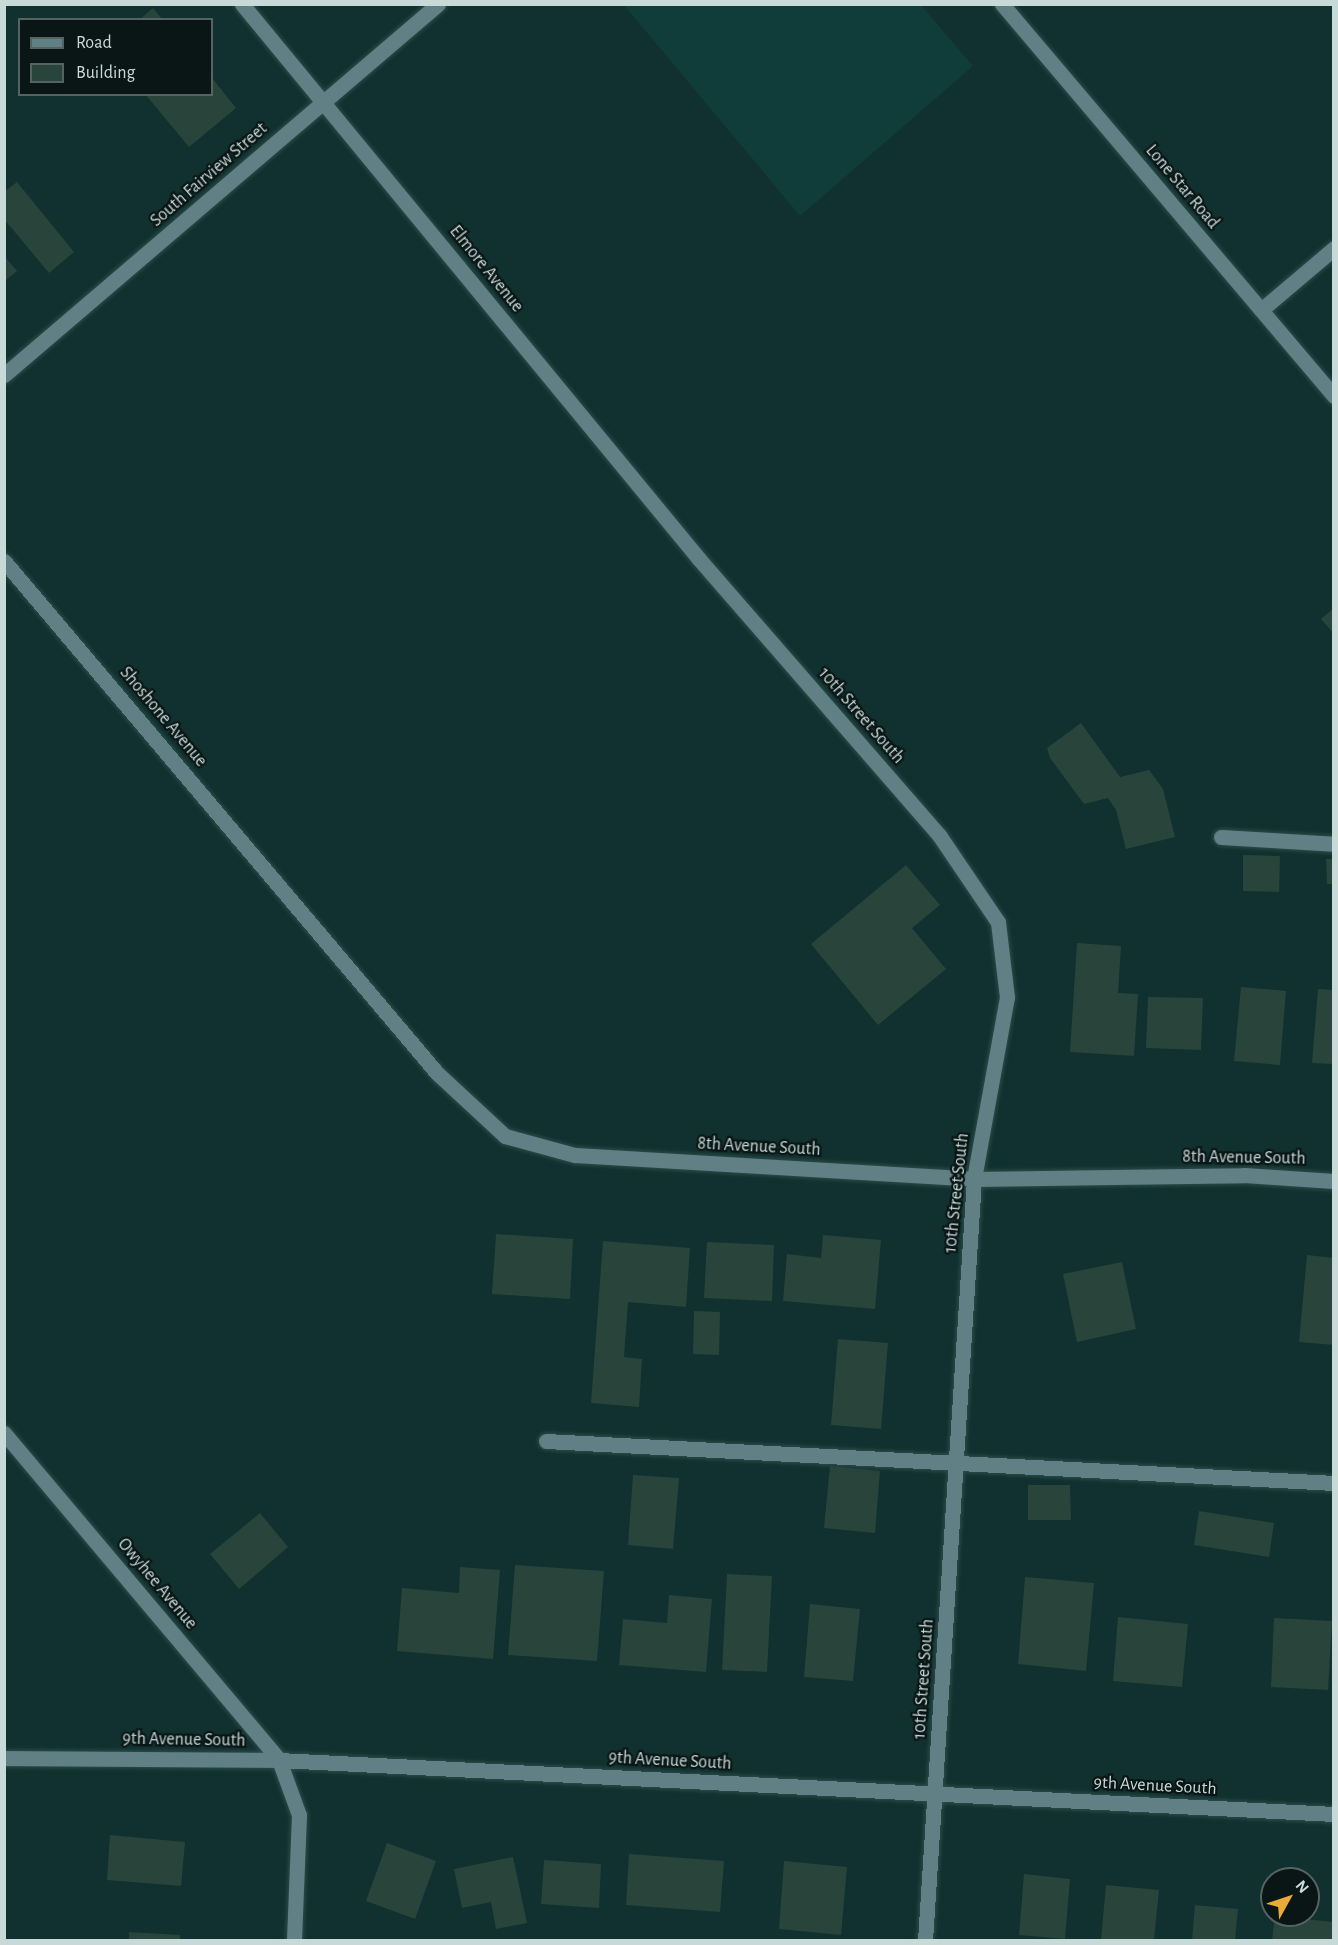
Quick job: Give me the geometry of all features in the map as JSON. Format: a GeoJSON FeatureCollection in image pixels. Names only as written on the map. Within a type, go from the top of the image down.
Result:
{"type":"FeatureCollection","features":[{"type":"Feature","properties":{"kind":"street","name":"Elmore Avenue"},"geometry":{"type":"LineString","coordinates":[[242,4],[699,559]]}},
{"type":"Feature","properties":{"kind":"street","name":"South Fairview Street"},"geometry":{"type":"LineString","coordinates":[[4,375],[438,4]]}},
{"type":"Feature","properties":{"kind":"street","name":"Lone Star Road"},"geometry":{"type":"LineString","coordinates":[[1002,4],[1334,396]]}},
{"type":"Feature","properties":{"kind":"street"},"geometry":{"type":"LineString","coordinates":[[1261,310],[1334,248]]}},
{"type":"Feature","properties":{"kind":"street","name":"10th Street South"},"geometry":{"type":"LineString","coordinates":[[699,559],[939,835],[998,922],[1007,997],[974,1179],[925,1941]]}},
{"type":"Feature","properties":{"kind":"street","name":"Shoshone Avenue"},"geometry":{"type":"LineString","coordinates":[[4,561],[291,898]]}},
{"type":"Feature","properties":{"kind":"street"},"geometry":{"type":"LineString","coordinates":[[1221,837],[1334,843]]}},
{"type":"Feature","properties":{"kind":"street","name":"8th Avenue South"},"geometry":{"type":"LineString","coordinates":[[291,898],[437,1073],[505,1136],[575,1155],[974,1179],[1244,1175],[1334,1181]]}},
{"type":"Feature","properties":{"kind":"street","name":"Owyhee Avenue"},"geometry":{"type":"LineString","coordinates":[[4,1432],[279,1760],[299,1815],[294,1941]]}},
{"type":"Feature","properties":{"kind":"street"},"geometry":{"type":"LineString","coordinates":[[546,1441],[1334,1483]]}},
{"type":"Feature","properties":{"kind":"street","name":"9th Avenue South"},"geometry":{"type":"LineString","coordinates":[[4,1758],[279,1760],[936,1796],[1334,1814]]}},
{"type":"Feature","properties":{"kind":"shaded area"},"geometry":{"type":"Polygon","coordinates":[[[624,5],[921,5],[973,66],[800,216],[624,5]]]}},
{"type":"Feature","properties":{"kind":"building"},"geometry":{"type":"Polygon","coordinates":[[[153,8],[161,18],[141,18],[153,8]]]}},
{"type":"Feature","properties":{"kind":"building"},"geometry":{"type":"Polygon","coordinates":[[[213,79],[236,108],[189,147],[147,96],[213,96],[213,79]]]}},
{"type":"Feature","properties":{"kind":"building"},"geometry":{"type":"Polygon","coordinates":[[[17,182],[74,252],[49,273],[4,219],[4,192],[17,182]]]}},
{"type":"Feature","properties":{"kind":"building"},"geometry":{"type":"Polygon","coordinates":[[[5,257],[17,271],[5,281],[5,257]]]}},
{"type":"Feature","properties":{"kind":"building"},"geometry":{"type":"Polygon","coordinates":[[[1334,608],[1334,634],[1321,619],[1334,608]]]}},
{"type":"Feature","properties":{"kind":"building"},"geometry":{"type":"Polygon","coordinates":[[[1081,723],[1120,777],[1149,770],[1163,789],[1175,837],[1126,849],[1116,810],[1108,798],[1084,804],[1050,758],[1047,748],[1081,723]]]}},
{"type":"Feature","properties":{"kind":"building"},"geometry":{"type":"Polygon","coordinates":[[[1243,855],[1280,856],[1279,892],[1243,891],[1243,855]]]}},
{"type":"Feature","properties":{"kind":"building"},"geometry":{"type":"Polygon","coordinates":[[[1326,859],[1334,859],[1334,884],[1327,884],[1326,859]]]}},
{"type":"Feature","properties":{"kind":"building"},"geometry":{"type":"Polygon","coordinates":[[[906,865],[940,905],[912,928],[946,969],[878,1025],[811,944],[906,865]]]}},
{"type":"Feature","properties":{"kind":"building"},"geometry":{"type":"Polygon","coordinates":[[[1077,943],[1121,946],[1118,993],[1138,994],[1134,1056],[1070,1052],[1077,943]]]}},
{"type":"Feature","properties":{"kind":"building"},"geometry":{"type":"Polygon","coordinates":[[[1241,987],[1286,991],[1280,1065],[1234,1061],[1241,987]]]}},
{"type":"Feature","properties":{"kind":"building"},"geometry":{"type":"Polygon","coordinates":[[[1318,989],[1334,990],[1334,1064],[1312,1063],[1318,989]]]}},
{"type":"Feature","properties":{"kind":"building"},"geometry":{"type":"Polygon","coordinates":[[[1148,997],[1203,998],[1201,1050],[1146,1048],[1148,997]]]}},
{"type":"Feature","properties":{"kind":"building"},"geometry":{"type":"Polygon","coordinates":[[[496,1234],[573,1239],[570,1299],[492,1294],[496,1234]]]}},
{"type":"Feature","properties":{"kind":"building"},"geometry":{"type":"Polygon","coordinates":[[[823,1235],[881,1240],[875,1309],[783,1301],[787,1254],[821,1258],[823,1235]]]}},
{"type":"Feature","properties":{"kind":"building"},"geometry":{"type":"Polygon","coordinates":[[[603,1241],[690,1248],[686,1307],[628,1302],[624,1357],[642,1359],[639,1407],[591,1403],[603,1241]]]}},
{"type":"Feature","properties":{"kind":"building"},"geometry":{"type":"Polygon","coordinates":[[[707,1242],[774,1245],[772,1301],[704,1298],[707,1242]]]}},
{"type":"Feature","properties":{"kind":"building"},"geometry":{"type":"Polygon","coordinates":[[[1307,1255],[1334,1258],[1334,1345],[1299,1342],[1307,1255]]]}},
{"type":"Feature","properties":{"kind":"building"},"geometry":{"type":"Polygon","coordinates":[[[1122,1262],[1136,1329],[1077,1342],[1063,1274],[1122,1262]]]}},
{"type":"Feature","properties":{"kind":"building"},"geometry":{"type":"Polygon","coordinates":[[[694,1311],[720,1312],[719,1355],[693,1354],[694,1311]]]}},
{"type":"Feature","properties":{"kind":"building"},"geometry":{"type":"Polygon","coordinates":[[[838,1339],[888,1343],[881,1429],[831,1425],[838,1339]]]}},
{"type":"Feature","properties":{"kind":"building"},"geometry":{"type":"Polygon","coordinates":[[[830,1466],[880,1471],[875,1533],[824,1528],[830,1466]]]}},
{"type":"Feature","properties":{"kind":"building"},"geometry":{"type":"Polygon","coordinates":[[[633,1475],[679,1478],[673,1549],[628,1545],[633,1475]]]}},
{"type":"Feature","properties":{"kind":"building"},"geometry":{"type":"Polygon","coordinates":[[[1028,1485],[1070,1485],[1071,1520],[1028,1520],[1028,1485]]]}},
{"type":"Feature","properties":{"kind":"building"},"geometry":{"type":"Polygon","coordinates":[[[1199,1511],[1274,1523],[1269,1557],[1194,1545],[1199,1511]]]}},
{"type":"Feature","properties":{"kind":"building"},"geometry":{"type":"Polygon","coordinates":[[[260,1513],[288,1547],[239,1589],[210,1554],[260,1513]]]}},
{"type":"Feature","properties":{"kind":"building"},"geometry":{"type":"Polygon","coordinates":[[[515,1565],[604,1571],[597,1661],[508,1655],[515,1565]]]}},
{"type":"Feature","properties":{"kind":"building"},"geometry":{"type":"Polygon","coordinates":[[[460,1567],[500,1570],[493,1659],[397,1651],[402,1588],[459,1593],[460,1567]]]}},
{"type":"Feature","properties":{"kind":"building"},"geometry":{"type":"Polygon","coordinates":[[[727,1574],[772,1576],[767,1672],[722,1670],[727,1574]]]}},
{"type":"Feature","properties":{"kind":"building"},"geometry":{"type":"Polygon","coordinates":[[[1025,1577],[1094,1583],[1086,1671],[1018,1664],[1025,1577]]]}},
{"type":"Feature","properties":{"kind":"building"},"geometry":{"type":"Polygon","coordinates":[[[669,1595],[712,1599],[706,1672],[619,1665],[623,1619],[667,1623],[669,1595]]]}},
{"type":"Feature","properties":{"kind":"building"},"geometry":{"type":"Polygon","coordinates":[[[810,1604],[860,1609],[853,1681],[804,1677],[810,1604]]]}},
{"type":"Feature","properties":{"kind":"building"},"geometry":{"type":"Polygon","coordinates":[[[1118,1617],[1188,1624],[1182,1687],[1113,1681],[1118,1617]]]}},
{"type":"Feature","properties":{"kind":"building"},"geometry":{"type":"Polygon","coordinates":[[[1274,1618],[1332,1621],[1328,1690],[1271,1687],[1274,1618]]]}},
{"type":"Feature","properties":{"kind":"building"},"geometry":{"type":"Polygon","coordinates":[[[110,1835],[185,1842],[181,1886],[107,1880],[110,1835]]]}},
{"type":"Feature","properties":{"kind":"building"},"geometry":{"type":"Polygon","coordinates":[[[387,1843],[436,1861],[415,1919],[366,1901],[387,1843]]]}},
{"type":"Feature","properties":{"kind":"building"},"geometry":{"type":"Polygon","coordinates":[[[629,1854],[724,1861],[720,1912],[626,1905],[629,1854]]]}},
{"type":"Feature","properties":{"kind":"building"},"geometry":{"type":"Polygon","coordinates":[[[513,1857],[527,1923],[496,1929],[491,1902],[462,1908],[454,1869],[513,1857]]]}},
{"type":"Feature","properties":{"kind":"building"},"geometry":{"type":"Polygon","coordinates":[[[544,1860],[601,1864],[599,1908],[541,1904],[544,1860]]]}},
{"type":"Feature","properties":{"kind":"building"},"geometry":{"type":"Polygon","coordinates":[[[784,1861],[847,1867],[841,1935],[779,1929],[784,1861]]]}},
{"type":"Feature","properties":{"kind":"building"},"geometry":{"type":"Polygon","coordinates":[[[1024,1874],[1070,1879],[1065,1939],[1019,1935],[1024,1874]]]}},
{"type":"Feature","properties":{"kind":"building"},"geometry":{"type":"Polygon","coordinates":[[[1106,1885],[1159,1890],[1154,1940],[1101,1940],[1106,1885]]]}},
{"type":"Feature","properties":{"kind":"building"},"geometry":{"type":"Polygon","coordinates":[[[1195,1905],[1238,1909],[1235,1940],[1192,1940],[1195,1905]]]}},
{"type":"Feature","properties":{"kind":"building"},"geometry":{"type":"Polygon","coordinates":[[[1320,1921],[1334,1922],[1334,1940],[1272,1940],[1274,1927],[1320,1927],[1320,1921]]]}},
{"type":"Feature","properties":{"kind":"building"},"geometry":{"type":"Polygon","coordinates":[[[129,1932],[180,1935],[180,1940],[129,1940],[129,1932]]]}}]}
